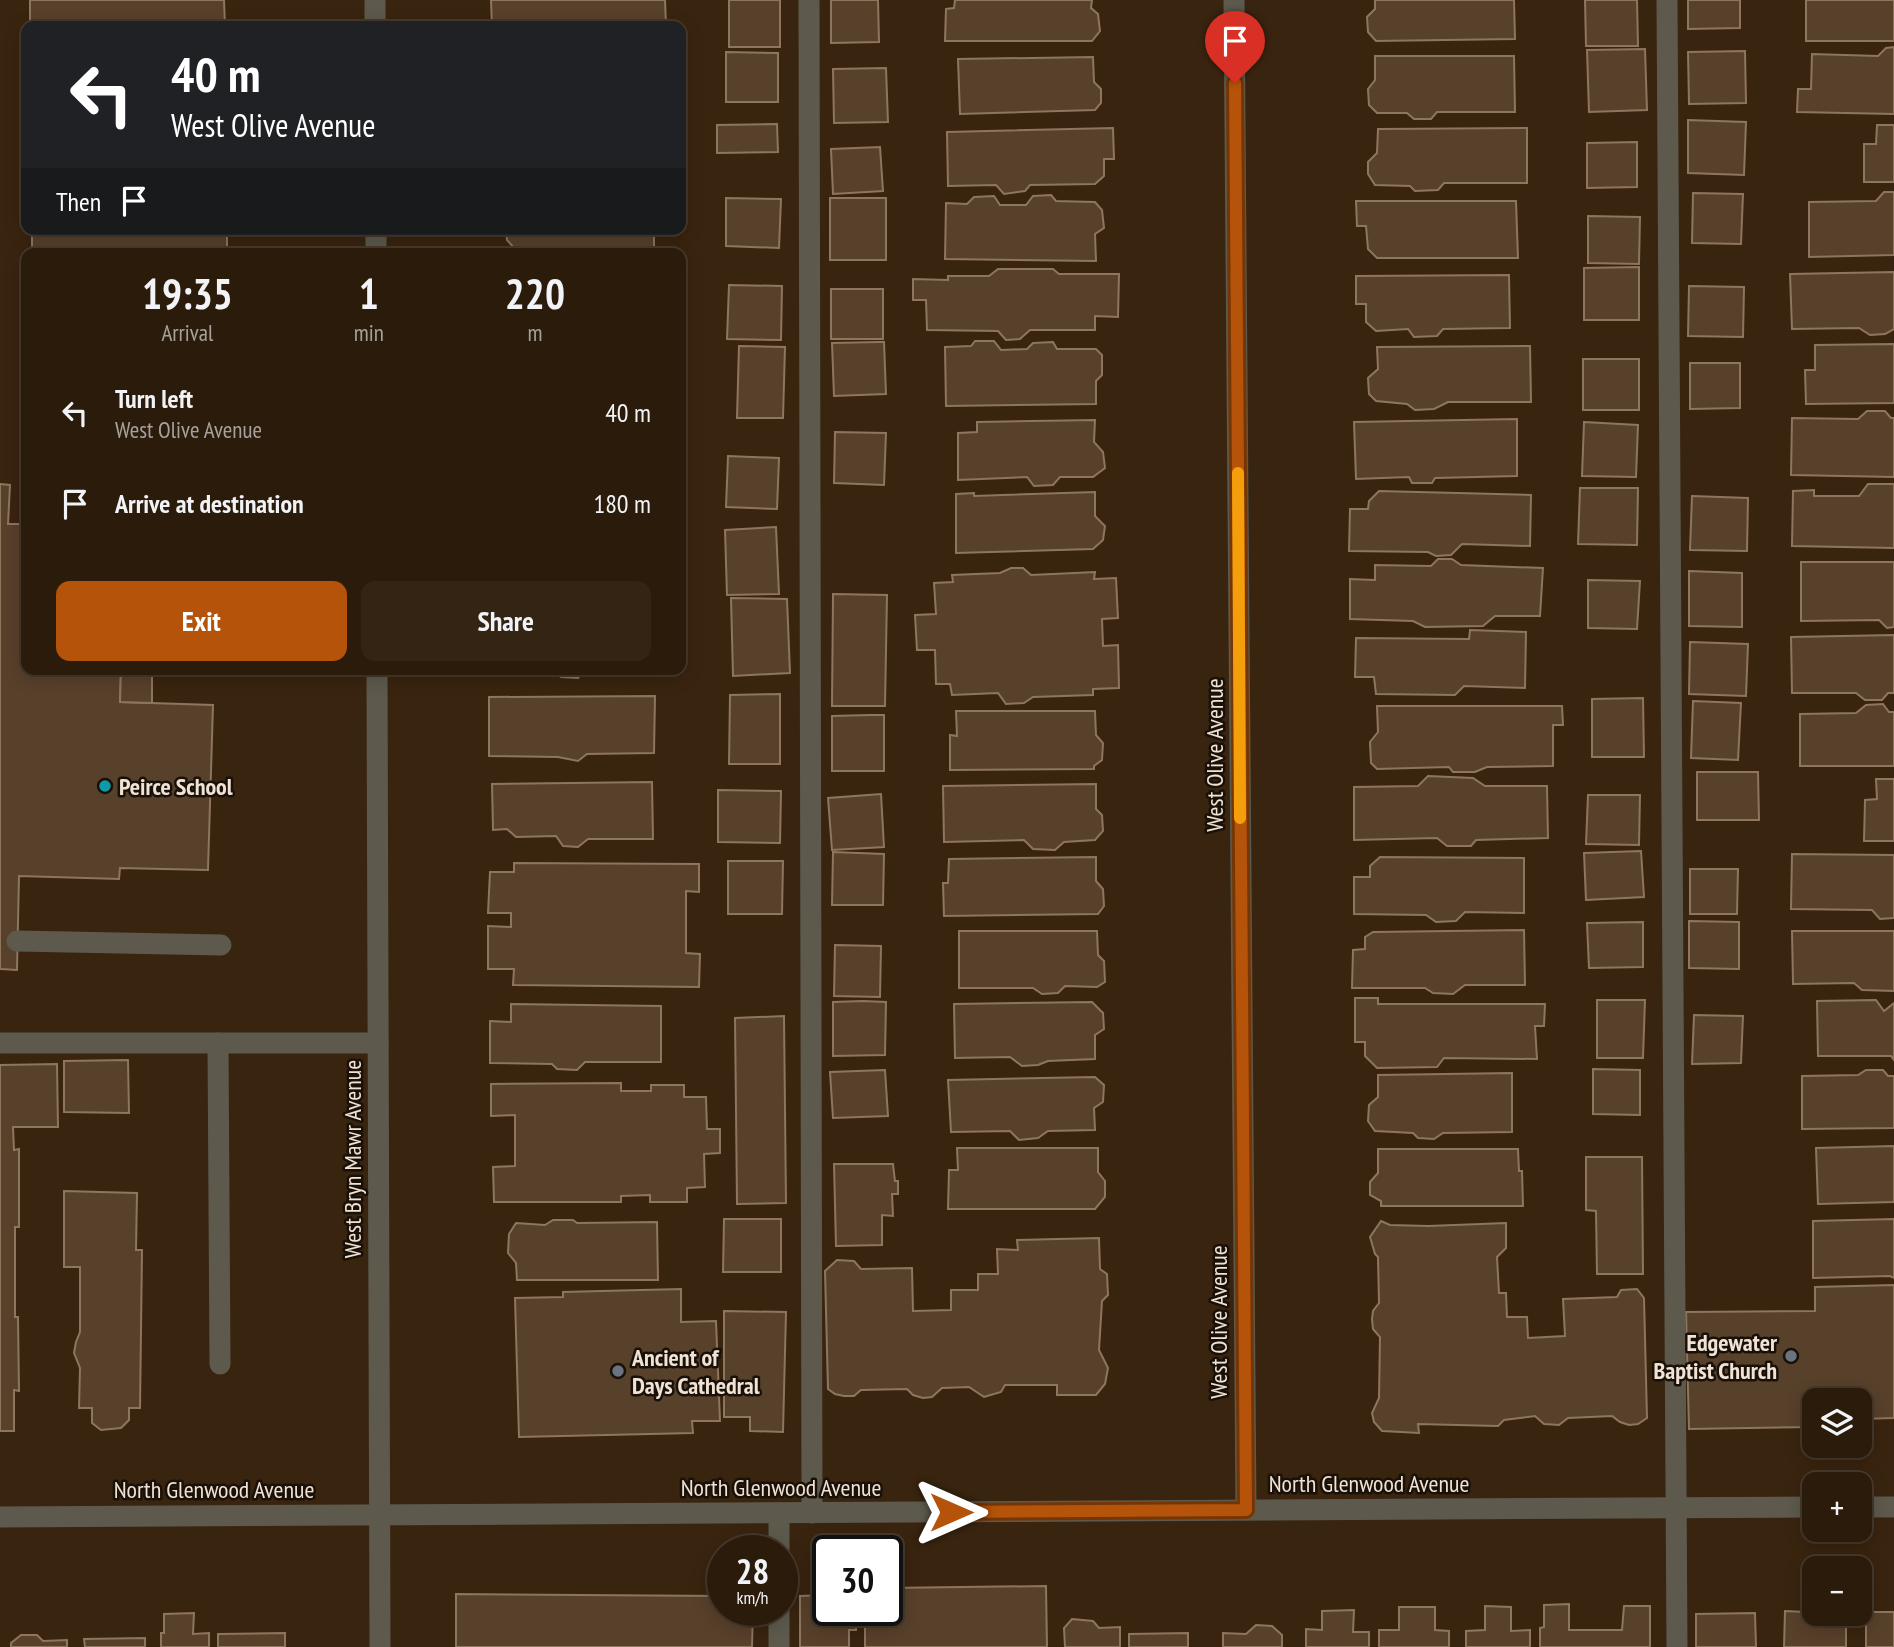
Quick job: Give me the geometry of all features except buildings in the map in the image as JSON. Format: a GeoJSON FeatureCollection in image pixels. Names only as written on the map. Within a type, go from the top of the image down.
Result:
{"type":"FeatureCollection","features":[{"type":"Feature","properties":{"kind":"street"},"geometry":{"type":"LineString","coordinates":[[375,0],[375,21]]}},
{"type":"Feature","properties":{"kind":"street"},"geometry":{"type":"LineString","coordinates":[[809,0],[812,1513]]}},
{"type":"Feature","properties":{"kind":"street","name":"West Olive Avenue"},"geometry":{"type":"LineString","coordinates":[[1234,0],[1246,1510]]}},
{"type":"Feature","properties":{"kind":"street"},"geometry":{"type":"LineString","coordinates":[[1667,0],[1677,1647]]}},
{"type":"Feature","properties":{"kind":"street","name":"West Bryn Mawr Avenue"},"geometry":{"type":"LineString","coordinates":[[377,675],[380,1647]]}},
{"type":"Feature","properties":{"kind":"street"},"geometry":{"type":"LineString","coordinates":[[17,941],[221,944]]}},
{"type":"Feature","properties":{"kind":"street"},"geometry":{"type":"LineString","coordinates":[[0,1043],[378,1043]]}},
{"type":"Feature","properties":{"kind":"street"},"geometry":{"type":"LineString","coordinates":[[218,1043],[220,1364]]}},
{"type":"Feature","properties":{"kind":"street","name":"North Glenwood Avenue"},"geometry":{"type":"LineString","coordinates":[[0,1517],[1802,1507]]}},
{"type":"Feature","properties":{"kind":"street"},"geometry":{"type":"LineString","coordinates":[[1872,1507],[1894,1507]]}},
{"type":"Feature","properties":{"kind":"street"},"geometry":{"type":"LineString","coordinates":[[779,1513],[779,1535]]}},
{"type":"Feature","properties":{"kind":"street"},"geometry":{"type":"LineString","coordinates":[[779,1626],[779,1647]]}},
{"type":"Feature","properties":{"kind":"slow traffic"},"geometry":{"type":"LineString","coordinates":[[1238,473],[1240,818]]}},
{"type":"Feature","properties":{"kind":"place","name":"Peirce School"},"geometry":{"type":"Point","coordinates":[105,786]}},
{"type":"Feature","properties":{"kind":"place","name":"Edgewater Baptist Church"},"geometry":{"type":"Point","coordinates":[1791,1356]}},
{"type":"Feature","properties":{"kind":"place","name":"Ancient of Days Cathedral"},"geometry":{"type":"Point","coordinates":[618,1371]}},
{"type":"Feature","properties":{"kind":"route"},"geometry":{"type":"LineString","coordinates":[[951,1512],[1246,1510],[1235,83]]}}]}
